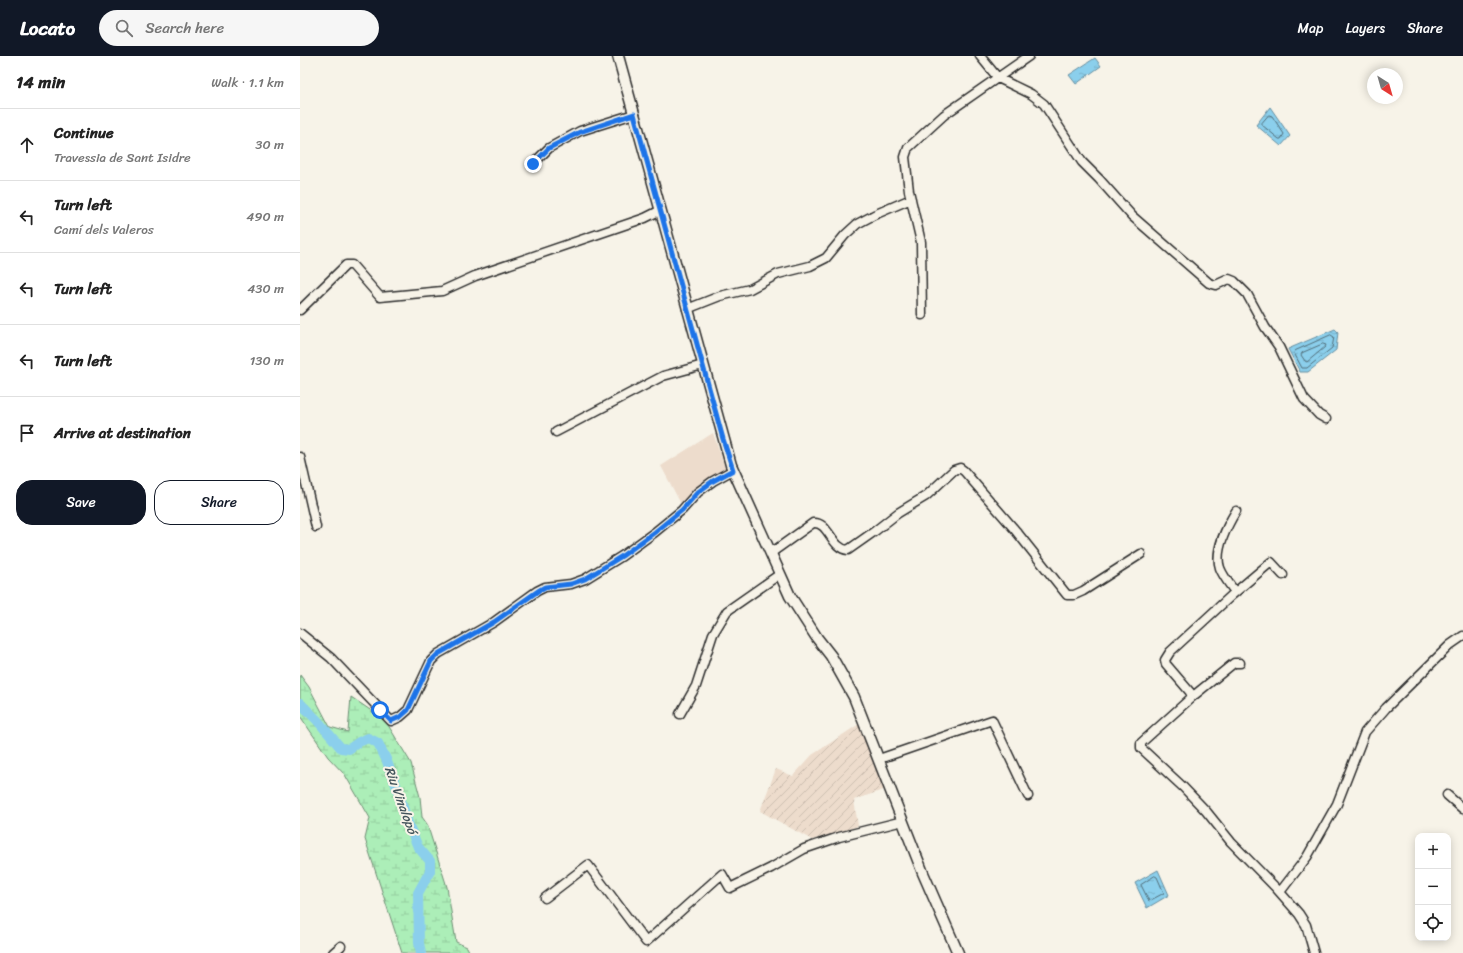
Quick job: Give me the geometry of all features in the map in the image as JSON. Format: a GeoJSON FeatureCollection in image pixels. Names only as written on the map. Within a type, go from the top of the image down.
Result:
{"type":"FeatureCollection","features":[{"type":"Feature","properties":{"kind":"main road"},"geometry":{"type":"LineString","coordinates":[[618,56],[661,210],[702,366],[733,470],[790,596],[817,638],[831,656],[854,697],[880,759],[903,821],[958,953]]}},
{"type":"Feature","properties":{"kind":"street"},"geometry":{"type":"LineString","coordinates":[[980,56],[998,78],[1031,94],[1044,104],[1082,162],[1132,216],[1209,283],[1216,285],[1229,279],[1234,281],[1247,294],[1265,327],[1279,347],[1304,400],[1326,419]]}},
{"type":"Feature","properties":{"kind":"street"},"geometry":{"type":"LineString","coordinates":[[922,315],[921,242],[911,199],[905,157],[908,148],[944,115],[1029,56]]}},
{"type":"Feature","properties":{"kind":"street"},"geometry":{"type":"LineString","coordinates":[[533,164],[549,148],[580,132],[634,114]]}},
{"type":"Feature","properties":{"kind":"street"},"geometry":{"type":"LineString","coordinates":[[687,309],[720,296],[750,289],[778,274],[810,266],[826,258],[845,235],[857,224],[911,199]]}},
{"type":"Feature","properties":{"kind":"street"},"geometry":{"type":"LineString","coordinates":[[300,310],[346,265],[352,266],[380,297],[442,290],[475,276],[645,218],[661,210]]}},
{"type":"Feature","properties":{"kind":"street"},"geometry":{"type":"LineString","coordinates":[[556,432],[663,376],[702,366]]}},
{"type":"Feature","properties":{"kind":"street"},"geometry":{"type":"LineString","coordinates":[[300,457],[316,527]]}},
{"type":"Feature","properties":{"kind":"street"},"geometry":{"type":"LineString","coordinates":[[771,553],[813,523],[818,522],[838,546],[843,550],[848,550],[875,531],[898,512],[926,496],[954,470],[960,468],[1011,525],[1067,595],[1074,595],[1083,591],[1141,554]]}},
{"type":"Feature","properties":{"kind":"street"},"geometry":{"type":"LineString","coordinates":[[300,633],[332,658],[391,721],[400,717],[408,710],[431,661],[438,654],[494,622],[545,587],[571,584],[585,579],[622,556],[682,510],[698,492],[713,481],[733,470]]}},
{"type":"Feature","properties":{"kind":"street"},"geometry":{"type":"LineString","coordinates":[[1235,592],[1220,569],[1218,558],[1225,530],[1236,511]]}},
{"type":"Feature","properties":{"kind":"street"},"geometry":{"type":"LineString","coordinates":[[1192,697],[1190,692],[1166,664],[1165,660],[1170,652],[1235,592],[1271,562],[1283,575]]}},
{"type":"Feature","properties":{"kind":"street"},"geometry":{"type":"LineString","coordinates":[[680,714],[696,686],[713,634],[727,611],[780,574]]}},
{"type":"Feature","properties":{"kind":"street"},"geometry":{"type":"LineString","coordinates":[[1280,892],[1307,857],[1337,804],[1365,732],[1386,708],[1451,644],[1463,636]]}},
{"type":"Feature","properties":{"kind":"street"},"geometry":{"type":"LineString","coordinates":[[1240,663],[1234,663],[1192,697],[1153,731],[1141,743],[1141,748],[1183,787],[1206,811],[1231,842],[1280,892],[1299,914],[1306,925],[1314,953]]}},
{"type":"Feature","properties":{"kind":"street"},"geometry":{"type":"LineString","coordinates":[[880,759],[992,720],[1028,796]]}},
{"type":"Feature","properties":{"kind":"street"},"geometry":{"type":"LineString","coordinates":[[1447,795],[1463,810]]}},
{"type":"Feature","properties":{"kind":"street"},"geometry":{"type":"LineString","coordinates":[[545,898],[588,865],[646,942],[722,874],[730,888],[771,868],[804,849],[839,837],[903,821]]}},
{"type":"Feature","properties":{"kind":"street"},"geometry":{"type":"LineString","coordinates":[[333,953],[341,946]]}},
{"type":"Feature","properties":{"kind":"shaded area"},"geometry":{"type":"Polygon","coordinates":[[[713,433],[726,470],[681,504],[661,466],[713,433]]]}},
{"type":"Feature","properties":{"kind":"shaded area"},"geometry":{"type":"Polygon","coordinates":[[[859,724],[886,789],[854,800],[858,826],[812,840],[760,811],[776,769],[793,776],[812,755],[859,724]]]}},
{"type":"Feature","properties":{"kind":"green space"},"geometry":{"type":"Polygon","coordinates":[[[300,675],[309,687],[330,727],[348,732],[351,697],[385,720],[411,763],[420,797],[422,817],[427,824],[447,887],[456,942],[467,947],[470,953],[402,953],[365,839],[370,818],[345,775],[328,757],[300,716],[300,675]]]}},
{"type":"Feature","properties":{"kind":"water"},"geometry":{"type":"Polygon","coordinates":[[[1095,58],[1101,66],[1076,84],[1069,75],[1095,58]]]}},
{"type":"Feature","properties":{"kind":"water"},"geometry":{"type":"Polygon","coordinates":[[[1270,107],[1290,136],[1281,146],[1256,125],[1270,107]]]}},
{"type":"Feature","properties":{"kind":"water"},"geometry":{"type":"Polygon","coordinates":[[[1335,329],[1338,332],[1336,350],[1308,372],[1300,372],[1288,349],[1335,329]]]}},
{"type":"Feature","properties":{"kind":"water"},"geometry":{"type":"Polygon","coordinates":[[[1158,870],[1169,895],[1147,908],[1135,883],[1158,870]]]}},
{"type":"Feature","properties":{"kind":"waterway","name":"Riu Vinalopó"},"geometry":{"type":"LineString","coordinates":[[300,703],[341,748],[349,749],[368,738],[378,743],[386,759],[409,826],[418,847],[430,861],[430,871],[418,893],[419,943],[421,953]]}},
{"type":"Feature","properties":{"kind":"route"},"geometry":{"type":"LineString","coordinates":[[380,710],[391,721],[400,717],[408,710],[431,661],[438,654],[494,622],[545,587],[571,584],[585,579],[622,556],[682,510],[698,492],[713,481],[733,470],[702,366],[634,114],[580,132],[549,148],[533,164]]}}]}
